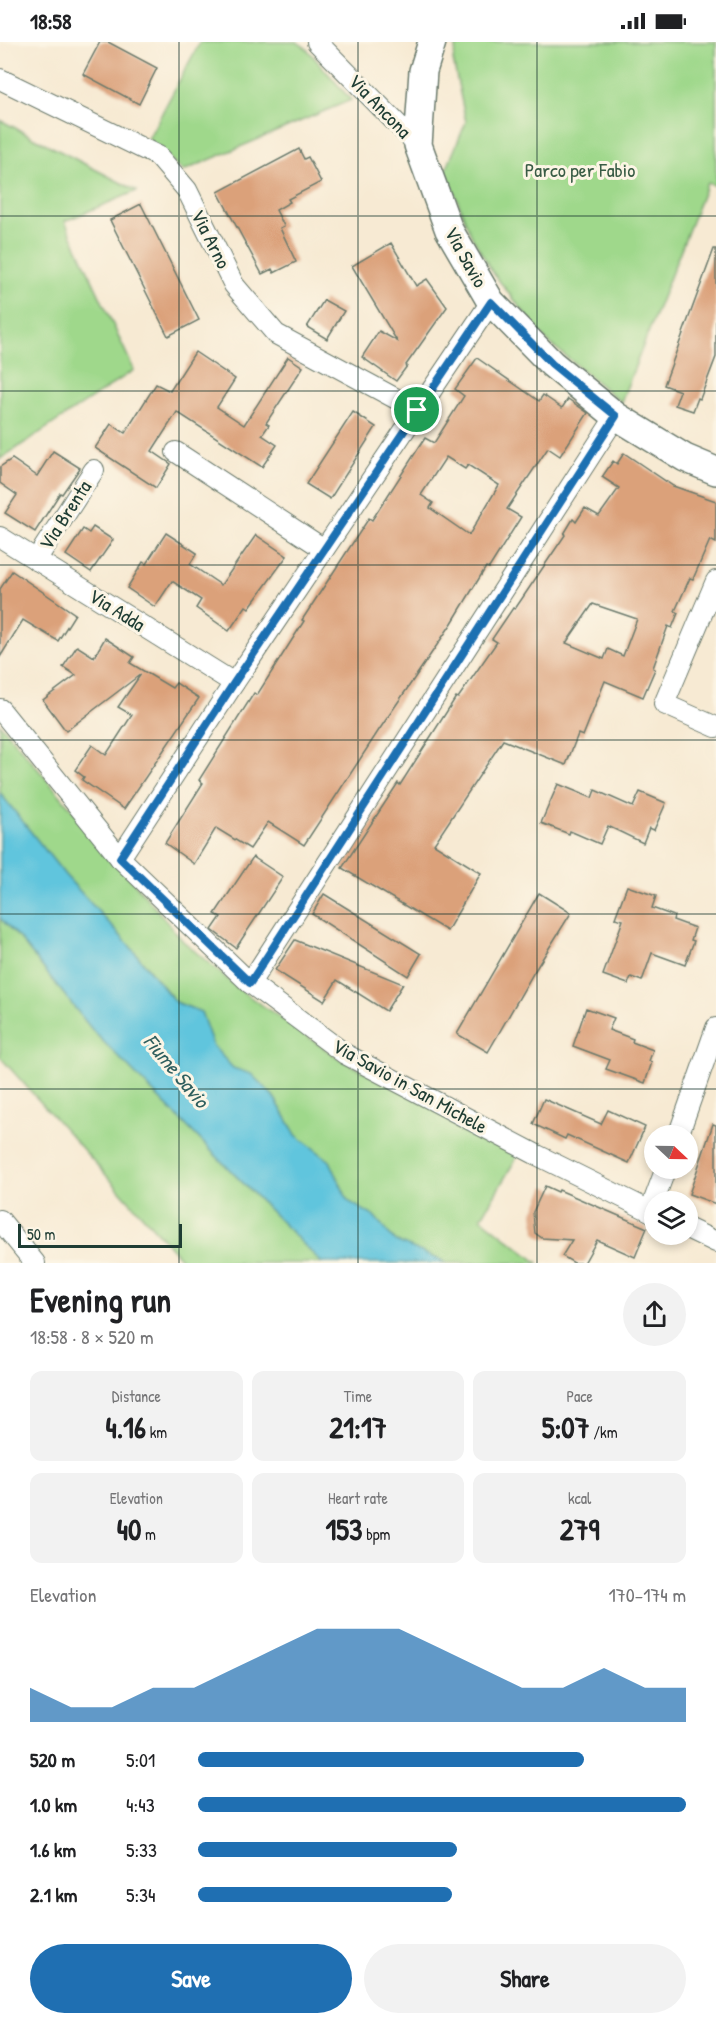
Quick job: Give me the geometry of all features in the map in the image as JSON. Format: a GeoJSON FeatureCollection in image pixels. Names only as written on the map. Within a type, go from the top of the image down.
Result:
{"type":"FeatureCollection","features":[{"type":"Feature","properties":{"kind":"street","name":"Via Ancona"},"geometry":{"type":"LineString","coordinates":[[317,42],[418,145]]}},
{"type":"Feature","properties":{"kind":"street","name":"Via Savio"},"geometry":{"type":"LineString","coordinates":[[432,42],[423,71],[418,145],[449,230],[491,302],[552,364],[616,416],[685,458],[716,471]]}},
{"type":"Feature","properties":{"kind":"street","name":"Via Arno"},"geometry":{"type":"LineString","coordinates":[[0,80],[158,156],[187,190],[234,285],[276,334],[417,410]]}},
{"type":"Feature","properties":{"kind":"street"},"geometry":{"type":"LineString","coordinates":[[120,858],[234,683],[491,302]]}},
{"type":"Feature","properties":{"kind":"street"},"geometry":{"type":"LineString","coordinates":[[250,983],[616,416]]}},
{"type":"Feature","properties":{"kind":"street"},"geometry":{"type":"LineString","coordinates":[[176,452],[324,549]]}},
{"type":"Feature","properties":{"kind":"street","name":"Via Brenta"},"geometry":{"type":"LineString","coordinates":[[36,560],[94,470]]}},
{"type":"Feature","properties":{"kind":"street","name":"Via Adda"},"geometry":{"type":"LineString","coordinates":[[0,537],[234,683]]}},
{"type":"Feature","properties":{"kind":"street"},"geometry":{"type":"LineString","coordinates":[[716,581],[664,704],[716,727]]}},
{"type":"Feature","properties":{"kind":"street","name":"Via Savio in San Michele"},"geometry":{"type":"LineString","coordinates":[[0,709],[120,858],[250,983],[345,1054],[537,1155],[644,1208]]}},
{"type":"Feature","properties":{"kind":"street"},"geometry":{"type":"LineString","coordinates":[[682,1125],[716,1028]]}},
{"type":"Feature","properties":{"kind":"street"},"geometry":{"type":"LineString","coordinates":[[0,1220],[35,1263]]}},
{"type":"Feature","properties":{"kind":"street"},"geometry":{"type":"LineString","coordinates":[[698,1233],[716,1242]]}},
{"type":"Feature","properties":{"kind":"green space"},"geometry":{"type":"Polygon","coordinates":[[[200,42],[297,42],[306,48],[351,100],[183,171],[148,139],[200,42]]]}},
{"type":"Feature","properties":{"kind":"green space","name":"Parco per Fabio"},"geometry":{"type":"Polygon","coordinates":[[[457,42],[716,42],[716,186],[707,183],[621,402],[545,339],[493,273],[470,233],[446,170],[466,122],[453,60],[457,42]]]}},
{"type":"Feature","properties":{"kind":"green space"},"geometry":{"type":"Polygon","coordinates":[[[0,120],[137,191],[65,221],[134,370],[0,459],[0,120]]]}},
{"type":"Feature","properties":{"kind":"green space"},"geometry":{"type":"Polygon","coordinates":[[[0,724],[183,941],[240,990],[340,1059],[520,1152],[481,1218],[538,1263],[445,1263],[395,1241],[375,1217],[348,1201],[330,1161],[296,1135],[274,1097],[251,1075],[233,1069],[213,1046],[201,1012],[176,1002],[128,944],[65,875],[0,793],[0,724]]]}},
{"type":"Feature","properties":{"kind":"green space"},"geometry":{"type":"Polygon","coordinates":[[[0,918],[21,940],[94,1032],[322,1263],[185,1263],[0,1057],[0,918]]]}},
{"type":"Feature","properties":{"kind":"water","name":"Fiume Savio"},"geometry":{"type":"Polygon","coordinates":[[[0,793],[65,875],[128,944],[175,1002],[201,1012],[213,1046],[233,1068],[251,1074],[274,1097],[296,1135],[330,1161],[348,1201],[375,1217],[395,1241],[445,1263],[322,1263],[94,1032],[21,940],[0,918],[0,793]]]}},
{"type":"Feature","properties":{"kind":"building"},"geometry":{"type":"Polygon","coordinates":[[[100,42],[108,42],[157,68],[139,104],[83,74],[100,42]]]}},
{"type":"Feature","properties":{"kind":"building"},"geometry":{"type":"Polygon","coordinates":[[[299,149],[304,159],[308,157],[321,182],[288,199],[290,202],[276,210],[284,226],[280,228],[296,262],[274,273],[272,269],[262,274],[218,192],[299,149]]]}},
{"type":"Feature","properties":{"kind":"building"},"geometry":{"type":"Polygon","coordinates":[[[141,204],[199,320],[168,336],[110,220],[141,204]]]}},
{"type":"Feature","properties":{"kind":"building"},"geometry":{"type":"Polygon","coordinates":[[[391,243],[416,286],[427,279],[447,307],[396,381],[362,357],[379,331],[397,341],[352,266],[391,243]]]}},
{"type":"Feature","properties":{"kind":"building"},"geometry":{"type":"Polygon","coordinates":[[[714,249],[716,249],[716,357],[693,411],[675,405],[680,391],[664,385],[714,249]]]}},
{"type":"Feature","properties":{"kind":"building"},"geometry":{"type":"Polygon","coordinates":[[[324,300],[344,311],[327,339],[307,327],[324,300]]]}},
{"type":"Feature","properties":{"kind":"building"},"geometry":{"type":"Polygon","coordinates":[[[195,352],[235,379],[217,407],[244,425],[288,357],[303,367],[266,423],[269,425],[262,435],[277,445],[262,467],[177,412],[152,451],[171,464],[156,488],[95,448],[111,424],[125,433],[156,384],[170,391],[195,352]]]}},
{"type":"Feature","properties":{"kind":"building"},"geometry":{"type":"Polygon","coordinates":[[[477,358],[539,401],[543,395],[562,408],[568,399],[588,413],[560,456],[548,448],[507,509],[521,517],[304,845],[268,822],[250,849],[216,828],[194,864],[165,843],[203,783],[199,780],[254,693],[257,695],[304,621],[302,620],[369,518],[372,520],[425,438],[434,443],[464,396],[455,389],[477,358]],[[446,457],[421,495],[433,503],[430,508],[469,535],[499,485],[468,465],[465,469],[446,457]]]}},
{"type":"Feature","properties":{"kind":"building"},"geometry":{"type":"Polygon","coordinates":[[[353,412],[376,427],[330,499],[306,484],[353,412]]]}},
{"type":"Feature","properties":{"kind":"building"},"geometry":{"type":"Polygon","coordinates":[[[53,451],[80,468],[62,494],[60,493],[35,532],[5,513],[17,495],[0,483],[0,467],[12,459],[37,476],[53,451]]]}},
{"type":"Feature","properties":{"kind":"building"},"geometry":{"type":"Polygon","coordinates":[[[624,453],[673,486],[716,501],[716,543],[710,540],[693,579],[690,578],[675,611],[678,613],[672,628],[668,626],[653,668],[655,669],[643,697],[605,681],[583,736],[578,734],[566,765],[503,740],[434,844],[481,873],[447,931],[342,868],[398,783],[400,785],[456,697],[458,698],[497,642],[492,639],[565,535],[573,519],[576,522],[585,508],[599,516],[619,488],[602,477],[613,461],[617,464],[624,453]],[[593,604],[566,643],[604,659],[608,649],[623,656],[637,619],[593,604]]]}},
{"type":"Feature","properties":{"kind":"building"},"geometry":{"type":"Polygon","coordinates":[[[93,527],[113,540],[91,572],[66,555],[83,529],[89,533],[93,527]]]}},
{"type":"Feature","properties":{"kind":"building"},"geometry":{"type":"Polygon","coordinates":[[[166,533],[197,553],[190,564],[221,585],[256,535],[287,556],[249,608],[246,606],[229,631],[196,608],[201,600],[172,581],[155,607],[127,588],[143,562],[146,564],[166,533]]]}},
{"type":"Feature","properties":{"kind":"building"},"geometry":{"type":"Polygon","coordinates":[[[12,571],[75,614],[58,641],[23,620],[0,657],[0,589],[12,571]]]}},
{"type":"Feature","properties":{"kind":"building"},"geometry":{"type":"Polygon","coordinates":[[[105,638],[134,657],[130,663],[172,688],[176,683],[199,698],[124,809],[82,780],[84,777],[75,770],[92,745],[106,755],[132,715],[118,707],[141,674],[66,731],[43,700],[76,675],[63,667],[77,646],[94,657],[105,638]]]}},
{"type":"Feature","properties":{"kind":"building"},"geometry":{"type":"Polygon","coordinates":[[[558,784],[592,798],[595,790],[633,807],[640,792],[666,803],[654,830],[649,828],[643,843],[608,826],[600,844],[570,831],[569,834],[541,823],[558,784]]]}},
{"type":"Feature","properties":{"kind":"building"},"geometry":{"type":"Polygon","coordinates":[[[253,857],[283,877],[236,948],[212,930],[221,917],[215,914],[253,857]]]}},
{"type":"Feature","properties":{"kind":"building"},"geometry":{"type":"Polygon","coordinates":[[[627,886],[656,896],[652,908],[674,916],[673,920],[695,928],[691,940],[694,941],[685,965],[652,953],[642,981],[631,977],[628,984],[603,975],[623,920],[615,918],[627,886]]]}},
{"type":"Feature","properties":{"kind":"building"},"geometry":{"type":"Polygon","coordinates":[[[539,893],[571,913],[488,1052],[457,1034],[539,893]]]}},
{"type":"Feature","properties":{"kind":"building"},"geometry":{"type":"Polygon","coordinates":[[[324,894],[421,954],[408,976],[312,914],[324,894]]]}},
{"type":"Feature","properties":{"kind":"building"},"geometry":{"type":"Polygon","coordinates":[[[295,940],[403,984],[386,1011],[337,980],[324,1001],[275,970],[295,940]]]}},
{"type":"Feature","properties":{"kind":"building"},"geometry":{"type":"Polygon","coordinates":[[[586,1008],[614,1018],[609,1030],[653,1050],[649,1061],[652,1062],[645,1083],[606,1069],[610,1060],[573,1046],[586,1008]]]}},
{"type":"Feature","properties":{"kind":"building"},"geometry":{"type":"Polygon","coordinates":[[[544,1099],[601,1124],[608,1110],[644,1127],[644,1129],[629,1163],[567,1135],[565,1139],[533,1124],[544,1099]]]}},
{"type":"Feature","properties":{"kind":"building"},"geometry":{"type":"Polygon","coordinates":[[[713,1124],[716,1125],[716,1204],[698,1197],[698,1191],[690,1191],[694,1179],[698,1179],[698,1168],[713,1124]]]}},
{"type":"Feature","properties":{"kind":"building"},"geometry":{"type":"Polygon","coordinates":[[[545,1186],[644,1227],[644,1235],[635,1257],[597,1240],[584,1263],[574,1263],[562,1256],[572,1240],[542,1238],[535,1233],[533,1212],[545,1186]]]}},
{"type":"Feature","properties":{"kind":"route"},"geometry":{"type":"LineString","coordinates":[[491,302],[552,364],[616,416],[250,983],[120,858],[417,410],[491,302]]}}]}
